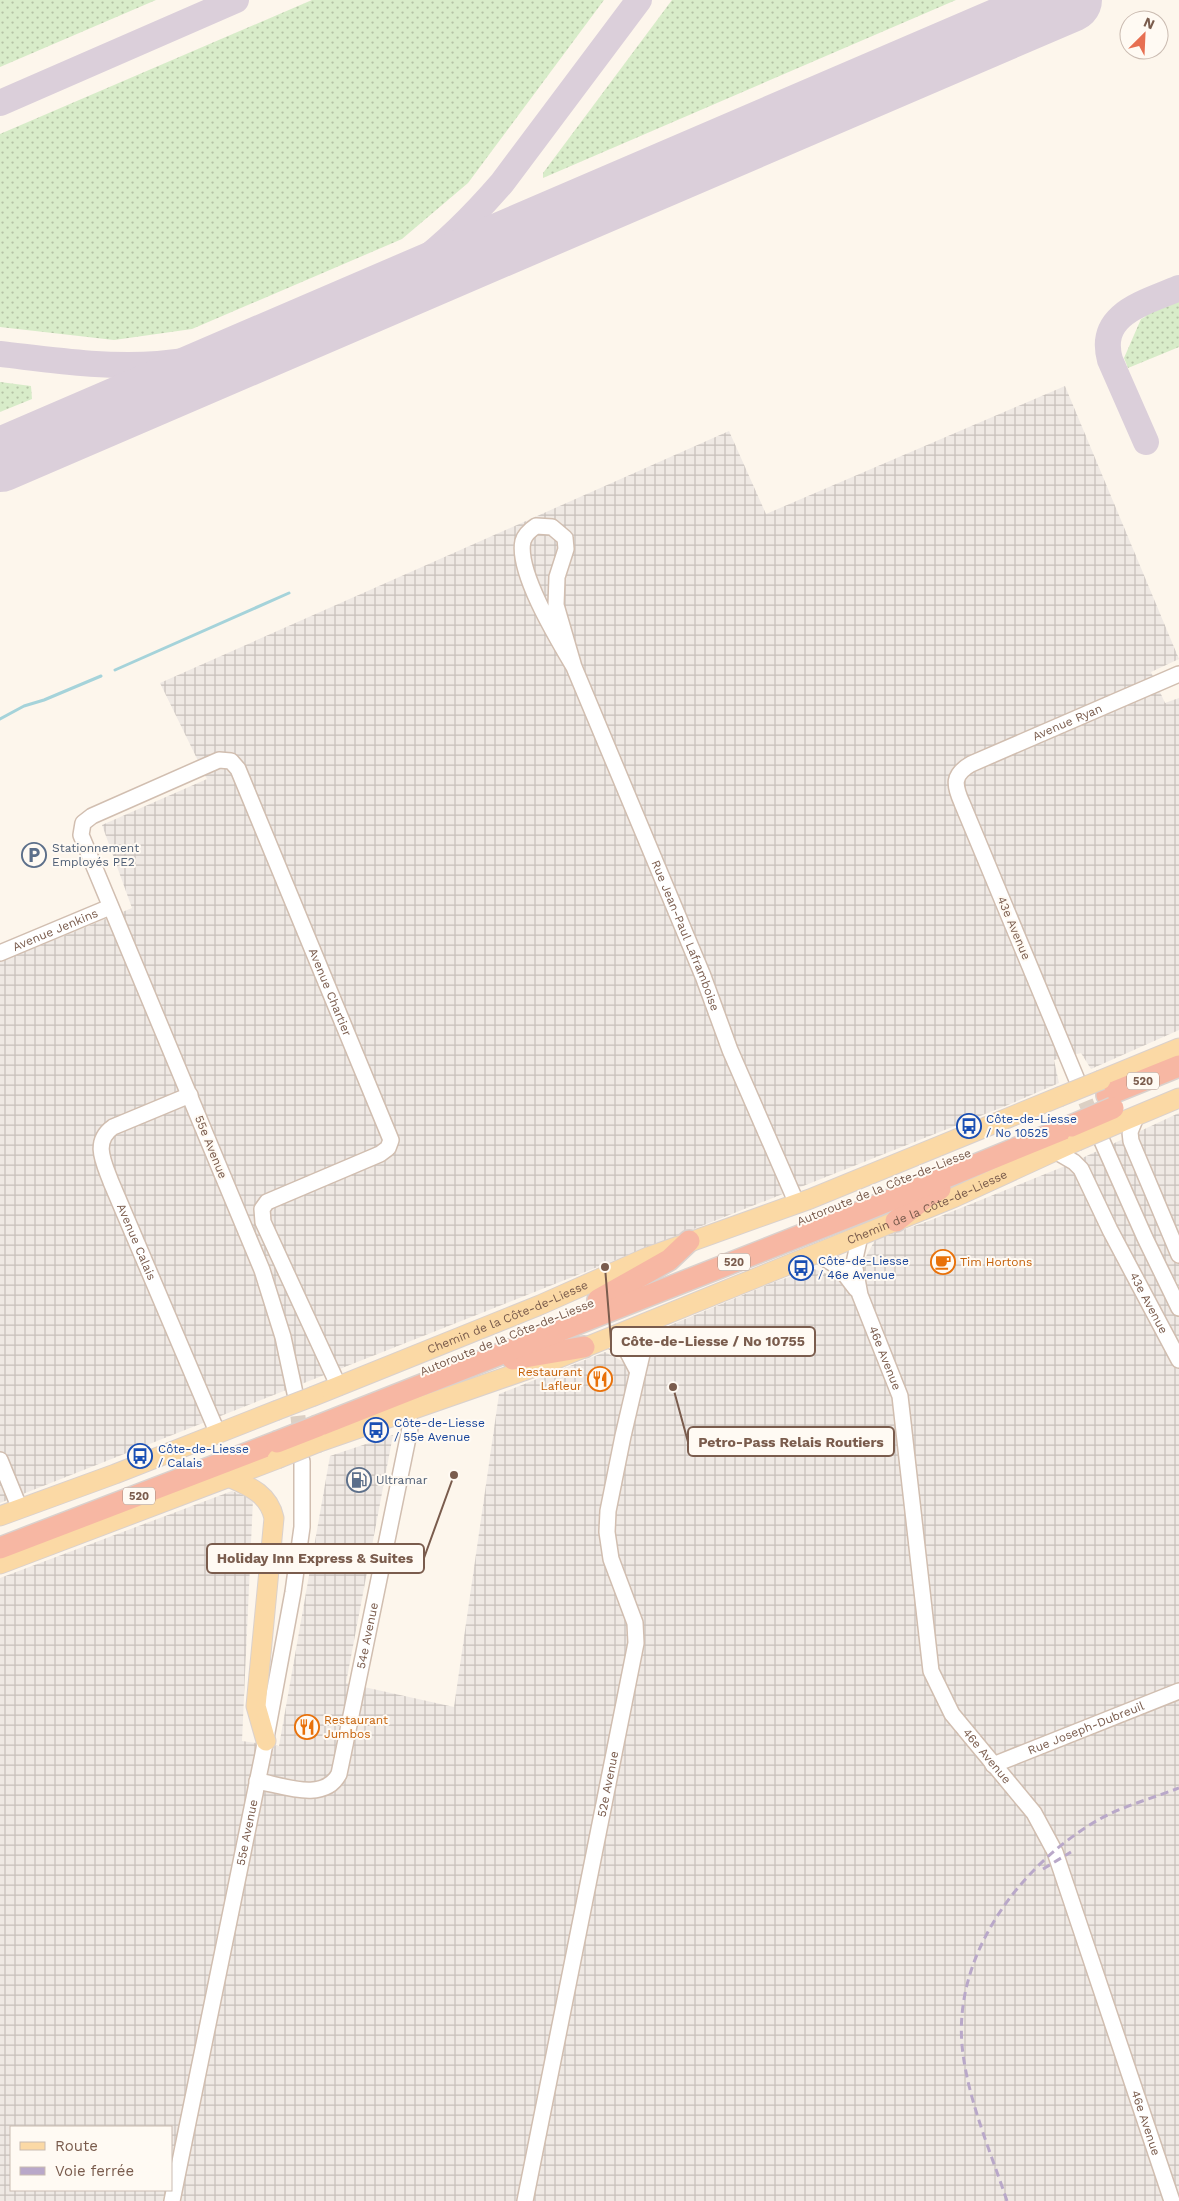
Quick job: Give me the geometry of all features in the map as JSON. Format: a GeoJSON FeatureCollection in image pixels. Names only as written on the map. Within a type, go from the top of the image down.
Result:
{"type":"FeatureCollection","features":[{"type":"Feature","properties":{"kind":"highway","name":"Autoroute de la Côte-de-Liesse"},"geometry":{"type":"LineString","coordinates":[[1115,1105],[1179,1066]]}},
{"type":"Feature","properties":{"kind":"highway","name":"Autoroute de la Côte-de-Liesse"},"geometry":{"type":"LineString","coordinates":[[0,1548],[112,1507],[277,1435],[598,1300],[863,1196],[1068,1119],[1115,1105],[1179,1081]]}},
{"type":"Feature","properties":{"kind":"highway","name":"Autoroute de la Côte-de-Liesse"},"geometry":{"type":"LineString","coordinates":[[317,1419],[464,1369],[1003,1154],[1068,1119]]}},
{"type":"Feature","properties":{"kind":"highway"},"geometry":{"type":"LineString","coordinates":[[896,1222],[926,1197],[1003,1154]]}},
{"type":"Feature","properties":{"kind":"highway"},"geometry":{"type":"LineString","coordinates":[[598,1300],[669,1260],[689,1242]]}},
{"type":"Feature","properties":{"kind":"highway"},"geometry":{"type":"LineString","coordinates":[[464,1369],[584,1347]]}},
{"type":"Feature","properties":{"kind":"highway","name":"Autoroute de la Côte-de-Liesse"},"geometry":{"type":"LineString","coordinates":[[0,1534],[277,1435]]}},
{"type":"Feature","properties":{"kind":"main road","name":"Chemin de la Côte-de-Liesse"},"geometry":{"type":"LineString","coordinates":[[1115,1105],[1179,1048]]}},
{"type":"Feature","properties":{"kind":"main road","name":"Chemin de la Côte-de-Liesse"},"geometry":{"type":"LineString","coordinates":[[317,1419],[339,1387],[534,1308],[689,1242],[797,1204],[1115,1105],[1179,1098]]}},
{"type":"Feature","properties":{"kind":"main road","name":"Chemin de la Côte-de-Liesse"},"geometry":{"type":"LineString","coordinates":[[0,1564],[231,1478],[277,1435],[317,1419],[408,1410],[525,1371],[896,1222],[1055,1151],[1068,1119]]}},
{"type":"Feature","properties":{"kind":"main road","name":"Chemin de la Côte-de-Liesse"},"geometry":{"type":"LineString","coordinates":[[0,1516],[218,1434],[277,1435]]}},
{"type":"Feature","properties":{"kind":"main road"},"geometry":{"type":"LineString","coordinates":[[231,1478],[262,1495],[270,1507],[274,1518],[256,1706],[266,1741]]}},
{"type":"Feature","properties":{"kind":"street","name":"Rue Jean-Paul Laframboise"},"geometry":{"type":"LineString","coordinates":[[574,667],[543,614],[530,582],[522,550],[525,536],[536,526],[546,525],[558,530],[565,538],[566,543],[557,577],[556,605],[574,667],[704,976],[730,1050],[797,1204]]}},
{"type":"Feature","properties":{"kind":"street","name":"Avenue Ryan"},"geometry":{"type":"LineString","coordinates":[[958,774],[971,764],[1178,677]]}},
{"type":"Feature","properties":{"kind":"street","name":"Avenue Chartier"},"geometry":{"type":"LineString","coordinates":[[110,907],[83,840],[81,831],[86,820],[216,760],[226,760],[234,763],[240,772],[391,1140],[388,1148],[380,1154],[267,1202],[262,1209],[263,1222],[339,1387]]}},
{"type":"Feature","properties":{"kind":"street","name":"43e Avenue"},"geometry":{"type":"LineString","coordinates":[[958,774],[956,782],[958,794],[1077,1080]]}},
{"type":"Feature","properties":{"kind":"street","name":"Avenue Jenkins"},"geometry":{"type":"LineString","coordinates":[[0,953],[110,907]]}},
{"type":"Feature","properties":{"kind":"street","name":"55e Avenue"},"geometry":{"type":"LineString","coordinates":[[110,907],[190,1095],[264,1277],[283,1336],[295,1393]]}},
{"type":"Feature","properties":{"kind":"street","name":"Avenue Calais"},"geometry":{"type":"LineString","coordinates":[[190,1095],[113,1127],[104,1135],[100,1148],[109,1176],[218,1434]]}},
{"type":"Feature","properties":{"kind":"street"},"geometry":{"type":"LineString","coordinates":[[1115,1105],[1130,1132],[1131,1141],[1179,1255]]}},
{"type":"Feature","properties":{"kind":"street","name":"43e Avenue"},"geometry":{"type":"LineString","coordinates":[[1102,1141],[1145,1238],[1179,1308]]}},
{"type":"Feature","properties":{"kind":"street","name":"43e Avenue"},"geometry":{"type":"LineString","coordinates":[[1055,1151],[1074,1162],[1081,1169],[1110,1230],[1179,1360]]}},
{"type":"Feature","properties":{"kind":"street","name":"46e Avenue"},"geometry":{"type":"LineString","coordinates":[[860,1236],[854,1263],[860,1295],[900,1396],[931,1671],[952,1714],[1034,1813],[1054,1852],[1172,2201]]}},
{"type":"Feature","properties":{"kind":"street","name":"46e Avenue"},"geometry":{"type":"LineString","coordinates":[[816,1253],[840,1268],[860,1295]]}},
{"type":"Feature","properties":{"kind":"street","name":"52e Avenue"},"geometry":{"type":"LineString","coordinates":[[525,2201],[636,1643],[635,1624],[611,1559],[607,1532],[608,1511],[637,1370],[642,1357],[650,1320]]}},
{"type":"Feature","properties":{"kind":"street"},"geometry":{"type":"LineString","coordinates":[[608,1338],[627,1351],[637,1370]]}},
{"type":"Feature","properties":{"kind":"street","name":"54e Avenue"},"geometry":{"type":"LineString","coordinates":[[257,1780],[316,1791],[330,1786],[339,1774],[410,1428],[408,1410]]}},
{"type":"Feature","properties":{"kind":"street"},"geometry":{"type":"LineString","coordinates":[[0,1460],[20,1509]]}},
{"type":"Feature","properties":{"kind":"street","name":"55e Avenue"},"geometry":{"type":"LineString","coordinates":[[172,2201],[266,1741],[297,1568],[302,1527],[302,1461]]}},
{"type":"Feature","properties":{"kind":"street","name":"Rue Joseph-Dubreuil"},"geometry":{"type":"LineString","coordinates":[[993,1765],[1179,1692]]}},
{"type":"Feature","properties":{"kind":"shaded area"},"geometry":{"type":"Polygon","coordinates":[[[1065,386],[1179,659],[1151,672],[1165,703],[1179,698],[1179,1030],[1091,1069],[1081,1053],[1054,1060],[1059,1083],[1008,1105],[0,1503],[0,962],[132,908],[102,825],[207,779],[160,683],[729,431],[766,514],[1065,386]]]}},
{"type":"Feature","properties":{"kind":"shaded area"},"geometry":{"type":"Polygon","coordinates":[[[1179,1113],[1179,2201],[0,2201],[0,1578],[232,1491],[253,1499],[242,1741],[279,1746],[330,1456],[393,1435],[346,1683],[454,1707],[499,1394],[605,1352],[622,1361],[653,1348],[666,1327],[774,1282],[814,1269],[838,1278],[862,1264],[875,1240],[931,1220],[1065,1166],[1179,1113]]]}},
{"type":"Feature","properties":{"kind":"green space"},"geometry":{"type":"Polygon","coordinates":[[[0,0],[156,0],[0,67],[0,0]]]}},
{"type":"Feature","properties":{"kind":"green space"},"geometry":{"type":"Polygon","coordinates":[[[312,0],[604,0],[468,183],[402,239],[192,329],[114,340],[0,327],[0,134],[312,0]]]}},
{"type":"Feature","properties":{"kind":"green space"},"geometry":{"type":"Polygon","coordinates":[[[672,0],[956,0],[543,178],[543,173],[672,0]]]}},
{"type":"Feature","properties":{"kind":"green space"},"geometry":{"type":"Polygon","coordinates":[[[1179,300],[1179,347],[1128,368],[1124,358],[1141,319],[1146,314],[1179,300]]]}},
{"type":"Feature","properties":{"kind":"green space"},"geometry":{"type":"Polygon","coordinates":[[[0,382],[31,386],[32,399],[0,412],[0,382]]]}},
{"type":"Feature","properties":{"kind":"waterway"},"geometry":{"type":"LineString","coordinates":[[115,670],[289,593]]}},
{"type":"Feature","properties":{"kind":"waterway"},"geometry":{"type":"LineString","coordinates":[[0,719],[24,706],[44,700],[101,676]]}},
{"type":"Feature","properties":{"kind":"taxiway"},"geometry":{"type":"LineString","coordinates":[[0,103],[236,0]]}},
{"type":"Feature","properties":{"kind":"taxiway"},"geometry":{"type":"LineString","coordinates":[[0,354],[79,363],[118,365],[158,364],[193,360],[261,344],[327,318],[358,302],[429,256],[482,205],[502,183],[639,0]]}},
{"type":"Feature","properties":{"kind":"taxiway"},"geometry":{"type":"LineString","coordinates":[[1025,19],[1033,13],[1063,0]]}},
{"type":"Feature","properties":{"kind":"taxiway"},"geometry":{"type":"LineString","coordinates":[[1146,442],[1110,360],[1108,344],[1111,331],[1117,321],[1127,312],[1179,288]]}},
{"type":"Feature","properties":{"kind":"runway"},"geometry":{"type":"LineString","coordinates":[[0,460],[1070,0]]}},
{"type":"Feature","properties":{"kind":"tunnel"},"geometry":{"type":"LineString","coordinates":[[1077,1080],[1095,1125]]}},
{"type":"Feature","properties":{"kind":"tunnel"},"geometry":{"type":"LineString","coordinates":[[295,1393],[301,1441]]}},
{"type":"Feature","properties":{"kind":"railway"},"geometry":{"type":"LineString","coordinates":[[1007,2201],[974,2104],[962,2045],[962,2010],[969,1977],[981,1945],[998,1914],[1019,1886],[1070,1838],[1108,1815],[1179,1788]]}},
{"type":"Feature","properties":{"kind":"railway"},"geometry":{"type":"LineString","coordinates":[[1043,1869],[1071,1852]]}},
{"type":"Feature","properties":{"kind":"place","name":"Stationnement Employés PE2"},"geometry":{"type":"Point","coordinates":[34,855]}},
{"type":"Feature","properties":{"kind":"place","name":"Côte-de-Liesse / No 10525"},"geometry":{"type":"Point","coordinates":[969,1126]}},
{"type":"Feature","properties":{"kind":"place","name":"Tim Hortons"},"geometry":{"type":"Point","coordinates":[943,1262]}},
{"type":"Feature","properties":{"kind":"place","name":"Côte-de-Liesse / No 10755"},"geometry":{"type":"Point","coordinates":[605,1267]}},
{"type":"Feature","properties":{"kind":"place","name":"Côte-de-Liesse / 46e Avenue"},"geometry":{"type":"Point","coordinates":[801,1268]}},
{"type":"Feature","properties":{"kind":"place","name":"Restaurant Lafleur"},"geometry":{"type":"Point","coordinates":[600,1379]}},
{"type":"Feature","properties":{"kind":"place","name":"Petro-Pass Relais Routiers"},"geometry":{"type":"Point","coordinates":[673,1387]}},
{"type":"Feature","properties":{"kind":"place","name":"Côte-de-Liesse / 55e Avenue"},"geometry":{"type":"Point","coordinates":[376,1430]}},
{"type":"Feature","properties":{"kind":"place","name":"Côte-de-Liesse / Calais"},"geometry":{"type":"Point","coordinates":[140,1456]}},
{"type":"Feature","properties":{"kind":"place","name":"Holiday Inn Express & Suites"},"geometry":{"type":"Point","coordinates":[454,1475]}},
{"type":"Feature","properties":{"kind":"place","name":"Ultramar"},"geometry":{"type":"Point","coordinates":[359,1480]}},
{"type":"Feature","properties":{"kind":"place","name":"Restaurant Jumbos"},"geometry":{"type":"Point","coordinates":[307,1727]}}]}
